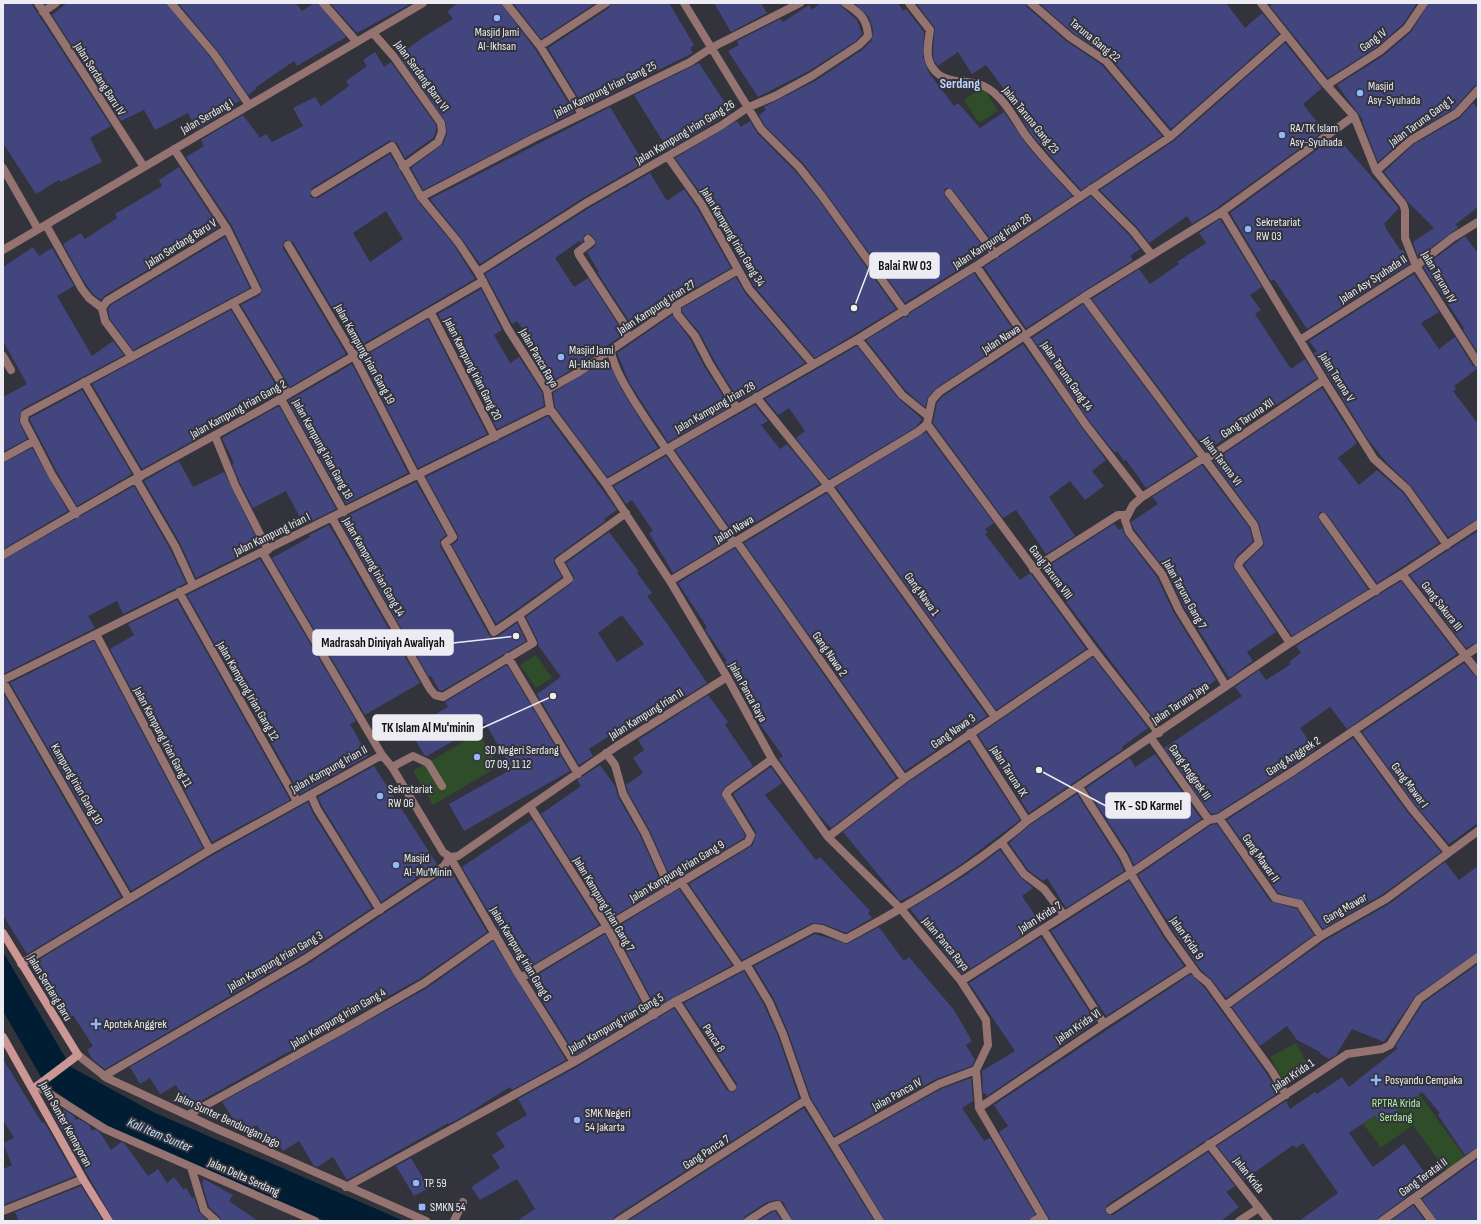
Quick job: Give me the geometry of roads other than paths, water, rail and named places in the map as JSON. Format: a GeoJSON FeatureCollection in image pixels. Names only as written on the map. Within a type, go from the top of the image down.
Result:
{"type":"FeatureCollection","features":[{"type":"Feature","properties":{"kind":"main road","name":"Jalan Serdang Baru"},"geometry":{"type":"LineString","coordinates":[[3,933],[76,1056]]}},
{"type":"Feature","properties":{"kind":"main road","name":"Jalan Sunter Kemayoran"},"geometry":{"type":"LineString","coordinates":[[3,1037],[36,1087],[83,1179],[109,1221]]}},
{"type":"Feature","properties":{"kind":"main road"},"geometry":{"type":"LineString","coordinates":[[36,1087],[76,1056]]}},
{"type":"Feature","properties":{"kind":"street","name":"Jalan Serdang Baru IV"},"geometry":{"type":"LineString","coordinates":[[38,3],[144,167]]}},
{"type":"Feature","properties":{"kind":"street"},"geometry":{"type":"LineString","coordinates":[[43,12],[56,3]]}},
{"type":"Feature","properties":{"kind":"street"},"geometry":{"type":"LineString","coordinates":[[171,3],[214,54],[249,105]]}},
{"type":"Feature","properties":{"kind":"street"},"geometry":{"type":"LineString","coordinates":[[323,3],[357,42]]}},
{"type":"Feature","properties":{"kind":"street","name":"Jalan Serdang I"},"geometry":{"type":"LineString","coordinates":[[3,250],[423,3]]}},
{"type":"Feature","properties":{"kind":"street"},"geometry":{"type":"LineString","coordinates":[[506,3],[540,46],[582,114]]}},
{"type":"Feature","properties":{"kind":"street"},"geometry":{"type":"LineString","coordinates":[[540,46],[606,3]]}},
{"type":"Feature","properties":{"kind":"street"},"geometry":{"type":"LineString","coordinates":[[684,3],[761,129],[799,167],[822,196],[905,312]]}},
{"type":"Feature","properties":{"kind":"street","name":"Jalan Kampung Irian Gang 25"},"geometry":{"type":"LineString","coordinates":[[421,197],[582,114],[690,62],[711,48],[800,3]]}},
{"type":"Feature","properties":{"kind":"street","name":"Jalan Kampung Irian Gang 26"},"geometry":{"type":"LineString","coordinates":[[478,272],[586,203],[668,157],[722,125],[747,108],[775,96],[812,76],[859,45],[868,36],[867,24],[857,11],[845,3]]}},
{"type":"Feature","properties":{"kind":"street","name":"Jalan Taruna Gang 23"},"geometry":{"type":"LineString","coordinates":[[909,3],[930,30],[927,57],[935,71],[943,77],[976,83],[989,88],[1003,101],[1027,137],[1080,197]]}},
{"type":"Feature","properties":{"kind":"street","name":"Taruna Gang 22"},"geometry":{"type":"LineString","coordinates":[[1031,3],[1070,37],[1106,61],[1170,137]]}},
{"type":"Feature","properties":{"kind":"street","name":"Jalan Taruna IV"},"geometry":{"type":"LineString","coordinates":[[1261,3],[1354,116],[1376,171],[1403,204],[1405,210],[1405,238],[1416,266],[1478,363]]}},
{"type":"Feature","properties":{"kind":"street","name":"Gang IV"},"geometry":{"type":"LineString","coordinates":[[1327,85],[1380,51],[1407,28],[1424,3]]}},
{"type":"Feature","properties":{"kind":"street","name":"Jalan Serdang Baru VI"},"geometry":{"type":"LineString","coordinates":[[373,33],[394,57],[441,122],[442,132],[438,142],[403,167]]}},
{"type":"Feature","properties":{"kind":"street","name":"Jalan Kampung Irian 28"},"geometry":{"type":"LineString","coordinates":[[606,484],[666,448],[905,312],[995,254],[1170,137],[1286,35]]}},
{"type":"Feature","properties":{"kind":"street","name":"Jalan Taruna Gang 1"},"geometry":{"type":"LineString","coordinates":[[1376,171],[1411,140],[1457,113],[1478,90]]}},
{"type":"Feature","properties":{"kind":"street","name":"Jalan Nawa"},"geometry":{"type":"LineString","coordinates":[[670,582],[829,487],[919,431],[927,420],[932,400],[939,392],[1084,297],[1220,213],[1354,116]]}},
{"type":"Feature","properties":{"kind":"street","name":"Jalan Panca Raya"},"geometry":{"type":"LineString","coordinates":[[314,193],[392,146],[421,197],[458,242],[478,272],[508,329],[547,390],[550,409],[606,484],[670,582],[772,759],[828,837],[901,909],[961,981],[986,1020],[988,1044],[976,1070],[979,1108],[1044,1218]]}},
{"type":"Feature","properties":{"kind":"street","name":"Jalan Serdang Baru V"},"geometry":{"type":"LineString","coordinates":[[104,304],[227,229],[174,149]]}},
{"type":"Feature","properties":{"kind":"street","name":"Jalan Kampung Irian Gang 34"},"geometry":{"type":"LineString","coordinates":[[668,157],[702,205],[749,289],[813,364]]}},
{"type":"Feature","properties":{"kind":"street"},"geometry":{"type":"LineString","coordinates":[[3,168],[38,229]]}},
{"type":"Feature","properties":{"kind":"street"},"geometry":{"type":"LineString","coordinates":[[1091,189],[1133,231],[1152,255]]}},
{"type":"Feature","properties":{"kind":"street"},"geometry":{"type":"LineString","coordinates":[[949,193],[995,254]]}},
{"type":"Feature","properties":{"kind":"street","name":"Jalan Taruna V"},"geometry":{"type":"LineString","coordinates":[[1220,213],[1225,216],[1324,380],[1374,459],[1407,489],[1447,544]]}},
{"type":"Feature","properties":{"kind":"street","name":"Jalan Asy Syuhada II"},"geometry":{"type":"LineString","coordinates":[[1300,340],[1416,266],[1452,238],[1478,222]]}},
{"type":"Feature","properties":{"kind":"street"},"geometry":{"type":"LineString","coordinates":[[46,225],[89,298],[104,304],[105,321],[132,357]]}},
{"type":"Feature","properties":{"kind":"street"},"geometry":{"type":"LineString","coordinates":[[76,514],[52,475],[34,441],[24,421],[25,414],[257,290],[227,229]]}},
{"type":"Feature","properties":{"kind":"street"},"geometry":{"type":"LineString","coordinates":[[588,239],[591,242],[578,252],[579,255],[626,326],[627,340]]}},
{"type":"Feature","properties":{"kind":"street","name":"Jalan Kampung Irian Gang 19"},"geometry":{"type":"LineString","coordinates":[[288,245],[354,356],[452,537],[445,543],[494,632],[519,616]]}},
{"type":"Feature","properties":{"kind":"street","name":"Jalan Taruna Gang 14"},"geometry":{"type":"LineString","coordinates":[[976,266],[1086,425],[1142,497]]}},
{"type":"Feature","properties":{"kind":"street","name":"Jalan Kampung Irian 27"},"geometry":{"type":"LineString","coordinates":[[547,390],[627,340],[677,305],[738,270]]}},
{"type":"Feature","properties":{"kind":"street","name":"Jalan Kampung Irian Gang 2"},"geometry":{"type":"LineString","coordinates":[[3,555],[285,397],[483,282]]}},
{"type":"Feature","properties":{"kind":"street","name":"Jalan Taruna VI"},"geometry":{"type":"LineString","coordinates":[[1084,297],[1205,457],[1254,525],[1259,543],[1240,561],[1238,566],[1290,643]]}},
{"type":"Feature","properties":{"kind":"street","name":"Jalan Kampung Irian Gang 18"},"geometry":{"type":"LineString","coordinates":[[233,303],[285,397],[342,508]]}},
{"type":"Feature","properties":{"kind":"street"},"geometry":{"type":"LineString","coordinates":[[677,305],[677,314],[695,336],[708,363],[737,408]]}},
{"type":"Feature","properties":{"kind":"street","name":"Jalan Kampung Irian Gang 20"},"geometry":{"type":"LineString","coordinates":[[431,313],[493,434]]}},
{"type":"Feature","properties":{"kind":"street","name":"Gang Taruna VIII"},"geometry":{"type":"LineString","coordinates":[[858,339],[902,395],[927,420],[1033,569],[1159,733]]}},
{"type":"Feature","properties":{"kind":"street","name":"Gang Nawa 2"},"geometry":{"type":"LineString","coordinates":[[611,350],[612,359],[622,381],[666,448],[904,779]]}},
{"type":"Feature","properties":{"kind":"street"},"geometry":{"type":"LineString","coordinates":[[3,356],[11,370]]}},
{"type":"Feature","properties":{"kind":"street","name":"Gang Taruna XII"},"geometry":{"type":"LineString","coordinates":[[1142,497],[1205,457],[1211,456],[1324,380]]}},
{"type":"Feature","properties":{"kind":"street"},"geometry":{"type":"LineString","coordinates":[[84,382],[175,546],[191,581]]}},
{"type":"Feature","properties":{"kind":"street","name":"Gang Nawa 1"},"geometry":{"type":"LineString","coordinates":[[756,397],[829,487],[995,717]]}},
{"type":"Feature","properties":{"kind":"street","name":"Jalan Kampung Irian I"},"geometry":{"type":"LineString","coordinates":[[3,681],[178,592],[191,581],[332,518],[342,508],[493,434],[550,409]]}},
{"type":"Feature","properties":{"kind":"street"},"geometry":{"type":"LineString","coordinates":[[215,436],[234,485],[265,547],[382,755]]}},
{"type":"Feature","properties":{"kind":"street"},"geometry":{"type":"LineString","coordinates":[[3,458],[34,441]]}},
{"type":"Feature","properties":{"kind":"street"},"geometry":{"type":"LineString","coordinates":[[1033,569],[1118,515],[1127,515],[1142,497]]}},
{"type":"Feature","properties":{"kind":"street"},"geometry":{"type":"LineString","coordinates":[[519,616],[569,579],[559,561],[626,513]]}},
{"type":"Feature","properties":{"kind":"street","name":"Jalan Taruna Gang 7"},"geometry":{"type":"LineString","coordinates":[[1127,515],[1125,520],[1129,532],[1162,574],[1179,610],[1226,686]]}},
{"type":"Feature","properties":{"kind":"street"},"geometry":{"type":"LineString","coordinates":[[1323,517],[1376,591]]}},
{"type":"Feature","properties":{"kind":"street","name":"Jalan Kampung Irian Gang 14"},"geometry":{"type":"LineString","coordinates":[[332,518],[424,679],[435,695],[443,696],[533,643],[519,616]]}},
{"type":"Feature","properties":{"kind":"street","name":"Jalan Taruna Jaya"},"geometry":{"type":"LineString","coordinates":[[901,909],[1002,843],[1027,821],[1082,792],[1155,743],[1159,733],[1290,643],[1376,591],[1478,524]]}},
{"type":"Feature","properties":{"kind":"street","name":"Gang Sakura III"},"geometry":{"type":"LineString","coordinates":[[1402,574],[1478,672]]}},
{"type":"Feature","properties":{"kind":"street","name":"Jalan Kampung Irian Gang 12"},"geometry":{"type":"LineString","coordinates":[[178,592],[297,801]]}},
{"type":"Feature","properties":{"kind":"street","name":"Jalan Kampung Irian Gang 11"},"geometry":{"type":"LineString","coordinates":[[96,634],[210,850]]}},
{"type":"Feature","properties":{"kind":"street","name":"Gang Anggrek 2"},"geometry":{"type":"LineString","coordinates":[[1131,873],[1209,820],[1218,818],[1354,730],[1478,647]]}},
{"type":"Feature","properties":{"kind":"street","name":"Gang Nawa 3"},"geometry":{"type":"LineString","coordinates":[[828,837],[904,779],[1094,650]]}},
{"type":"Feature","properties":{"kind":"street"},"geometry":{"type":"LineString","coordinates":[[508,657],[578,774]]}},
{"type":"Feature","properties":{"kind":"street","name":"Jalan Kampung Irian II"},"geometry":{"type":"LineString","coordinates":[[21,964],[210,850],[382,755],[392,768],[443,852],[450,857],[458,856],[530,808],[606,753],[726,677]]}},
{"type":"Feature","properties":{"kind":"street","name":"Kampung Irian Gang 10"},"geometry":{"type":"LineString","coordinates":[[3,681],[129,899]]}},
{"type":"Feature","properties":{"kind":"street","name":"Gang Mawar I"},"geometry":{"type":"LineString","coordinates":[[1354,730],[1412,809],[1448,852]]}},
{"type":"Feature","properties":{"kind":"street","name":"Jalan Taruna IX"},"geometry":{"type":"LineString","coordinates":[[970,733],[1027,821]]}},
{"type":"Feature","properties":{"kind":"street","name":"Gang Anggrek III"},"geometry":{"type":"LineString","coordinates":[[1155,743],[1209,820]]}},
{"type":"Feature","properties":{"kind":"street"},"geometry":{"type":"LineString","coordinates":[[606,753],[615,765],[623,794],[652,847],[670,889]]}},
{"type":"Feature","properties":{"kind":"street"},"geometry":{"type":"LineString","coordinates":[[392,768],[413,756],[428,763],[442,786]]}},
{"type":"Feature","properties":{"kind":"street","name":"Jalan Kampung Irian Gang 9"},"geometry":{"type":"LineString","coordinates":[[521,978],[748,842],[751,835],[726,794],[729,790],[772,759]]}},
{"type":"Feature","properties":{"kind":"street","name":"Jalan Krida 9"},"geometry":{"type":"LineString","coordinates":[[1082,792],[1124,857],[1131,873],[1169,935],[1192,967],[1208,983],[1225,1006],[1272,1071],[1286,1095]]}},
{"type":"Feature","properties":{"kind":"street"},"geometry":{"type":"LineString","coordinates":[[311,795],[317,809],[380,910]]}},
{"type":"Feature","properties":{"kind":"street","name":"Jalan Kampung Irian Gang 7"},"geometry":{"type":"LineString","coordinates":[[530,808],[607,927],[654,1015]]}},
{"type":"Feature","properties":{"kind":"street","name":"Gang Mawar II"},"geometry":{"type":"LineString","coordinates":[[1218,818],[1274,898],[1300,904],[1321,936]]}},
{"type":"Feature","properties":{"kind":"street","name":"Gang Mawar"},"geometry":{"type":"LineString","coordinates":[[1225,1006],[1321,936],[1386,899],[1478,831]]}},
{"type":"Feature","properties":{"kind":"street"},"geometry":{"type":"LineString","coordinates":[[1002,843],[1024,874],[1044,889],[1064,915]]}},
{"type":"Feature","properties":{"kind":"street","name":"Jalan Kampung Irian Gang 3"},"geometry":{"type":"LineString","coordinates":[[104,1076],[305,959],[432,875],[444,866],[450,857]]}},
{"type":"Feature","properties":{"kind":"street","name":"Jalan Kampung Irian Gang 6"},"geometry":{"type":"LineString","coordinates":[[450,857],[521,978],[574,1062]]}},
{"type":"Feature","properties":{"kind":"street","name":"Jalan Krida 7"},"geometry":{"type":"LineString","coordinates":[[961,981],[1131,873]]}},
{"type":"Feature","properties":{"kind":"street"},"geometry":{"type":"LineString","coordinates":[[681,882],[743,966],[772,1009],[806,1100],[880,1221]]}},
{"type":"Feature","properties":{"kind":"street","name":"Jalan Kampung Irian Gang 5"},"geometry":{"type":"LineString","coordinates":[[349,1188],[574,1062],[676,1001],[814,928],[822,929],[846,939],[901,909]]}},
{"type":"Feature","properties":{"kind":"street"},"geometry":{"type":"LineString","coordinates":[[1043,929],[1104,1024]]}},
{"type":"Feature","properties":{"kind":"street","name":"Jalan Kampung Irian Gang 4"},"geometry":{"type":"LineString","coordinates":[[188,1115],[424,983],[495,933]]}},
{"type":"Feature","properties":{"kind":"street","name":"Jalan Krida 1"},"geometry":{"type":"LineString","coordinates":[[1110,1210],[1347,1054],[1382,1049],[1390,1045],[1419,1000],[1478,957]]}},
{"type":"Feature","properties":{"kind":"street","name":"Jalan Krida VI"},"geometry":{"type":"LineString","coordinates":[[979,1108],[1192,967]]}},
{"type":"Feature","properties":{"kind":"street","name":"Panca 8"},"geometry":{"type":"LineString","coordinates":[[676,1001],[732,1087]]}},
{"type":"Feature","properties":{"kind":"street","name":"Jalan Sunter Bendungan Jago"},"geometry":{"type":"LineString","coordinates":[[76,1056],[104,1076],[349,1188],[426,1221]]}},
{"type":"Feature","properties":{"kind":"street","name":"Jalan Panca IV"},"geometry":{"type":"LineString","coordinates":[[833,1143],[939,1084],[976,1070]]}},
{"type":"Feature","properties":{"kind":"street","name":"Jalan Delta Serdang"},"geometry":{"type":"LineString","coordinates":[[36,1087],[105,1129],[314,1221]]}},
{"type":"Feature","properties":{"kind":"street","name":"Gang Panca 7"},"geometry":{"type":"LineString","coordinates":[[618,1221],[806,1100]]}},
{"type":"Feature","properties":{"kind":"street","name":"Jalan Krida"},"geometry":{"type":"LineString","coordinates":[[1209,1144],[1267,1220]]}},
{"type":"Feature","properties":{"kind":"street","name":"Gang Teratai II"},"geometry":{"type":"LineString","coordinates":[[1382,1221],[1478,1152]]}},
{"type":"Feature","properties":{"kind":"street"},"geometry":{"type":"LineString","coordinates":[[191,1167],[204,1210],[216,1221]]}},
{"type":"Feature","properties":{"kind":"street"},"geometry":{"type":"LineString","coordinates":[[3,1211],[83,1179]]}},
{"type":"Feature","properties":{"kind":"street"},"geometry":{"type":"LineString","coordinates":[[1415,1198],[1432,1221]]}},
{"type":"Feature","properties":{"kind":"street"},"geometry":{"type":"LineString","coordinates":[[454,1221],[463,1202]]}},
{"type":"Feature","properties":{"kind":"street"},"geometry":{"type":"LineString","coordinates":[[748,1221],[770,1207],[778,1205],[788,1221]]}},
{"type":"Feature","properties":{"kind":"street"},"geometry":{"type":"LineString","coordinates":[[1239,1221],[1259,1208]]}},
{"type":"Feature","properties":{"kind":"street"},"geometry":{"type":"LineString","coordinates":[[1034,1221],[1044,1218]]}},
{"type":"Feature","properties":{"kind":"water","name":"Kali Item Sunter"},"geometry":{"type":"Polygon","coordinates":[[[3,952],[71,1067],[153,1112],[404,1221],[325,1221],[106,1127],[45,1084],[3,1011],[3,952]]]}},
{"type":"Feature","properties":{"kind":"place","name":"Masjid Jami Al-Ikhsan"},"geometry":{"type":"Point","coordinates":[497,18]}},
{"type":"Feature","properties":{"kind":"place","name":"Masjid Asy-Syuhada"},"geometry":{"type":"Point","coordinates":[1360,93]}},
{"type":"Feature","properties":{"kind":"place","name":"RA/TK Islam Asy-Syuhada"},"geometry":{"type":"Point","coordinates":[1282,135]}},
{"type":"Feature","properties":{"kind":"place","name":"Sekretariat RW 03"},"geometry":{"type":"Point","coordinates":[1248,229]}},
{"type":"Feature","properties":{"kind":"place","name":"Balai RW 03"},"geometry":{"type":"Point","coordinates":[854,308]}},
{"type":"Feature","properties":{"kind":"place","name":"Masjid Jami Al-Ikhlash"},"geometry":{"type":"Point","coordinates":[561,357]}},
{"type":"Feature","properties":{"kind":"place","name":"Madrasah Diniyah Awaliyah"},"geometry":{"type":"Point","coordinates":[516,636]}},
{"type":"Feature","properties":{"kind":"place","name":"TK Islam Al Mu'minin"},"geometry":{"type":"Point","coordinates":[553,696]}},
{"type":"Feature","properties":{"kind":"place","name":"SD Negeri Serdang 07 09, 11 12"},"geometry":{"type":"Point","coordinates":[477,757]}},
{"type":"Feature","properties":{"kind":"place","name":"TK - SD Karmel"},"geometry":{"type":"Point","coordinates":[1039,770]}},
{"type":"Feature","properties":{"kind":"place","name":"Sekretariat RW 06"},"geometry":{"type":"Point","coordinates":[380,796]}},
{"type":"Feature","properties":{"kind":"place","name":"Masjid Al-Mu'Minin"},"geometry":{"type":"Point","coordinates":[396,865]}},
{"type":"Feature","properties":{"kind":"place","name":"Apotek Anggrek"},"geometry":{"type":"Point","coordinates":[96,1024]}},
{"type":"Feature","properties":{"kind":"place","name":"Posyandu Cempaka"},"geometry":{"type":"Point","coordinates":[1376,1080]}},
{"type":"Feature","properties":{"kind":"place","name":"SMK Negeri 54 Jakarta"},"geometry":{"type":"Point","coordinates":[577,1120]}},
{"type":"Feature","properties":{"kind":"place","name":"TP. 59"},"geometry":{"type":"Point","coordinates":[416,1183]}},
{"type":"Feature","properties":{"kind":"place","name":"SMKN 54"},"geometry":{"type":"Point","coordinates":[422,1207]}},
{"type":"Feature","properties":{"kind":"district","name":"Serdang"},"geometry":{"type":"Point","coordinates":[960,83]}},
{"type":"Feature","properties":{"kind":"park label","name":"RPTRA Krida Serdang"},"geometry":{"type":"Point","coordinates":[1396,1110]}}]}
